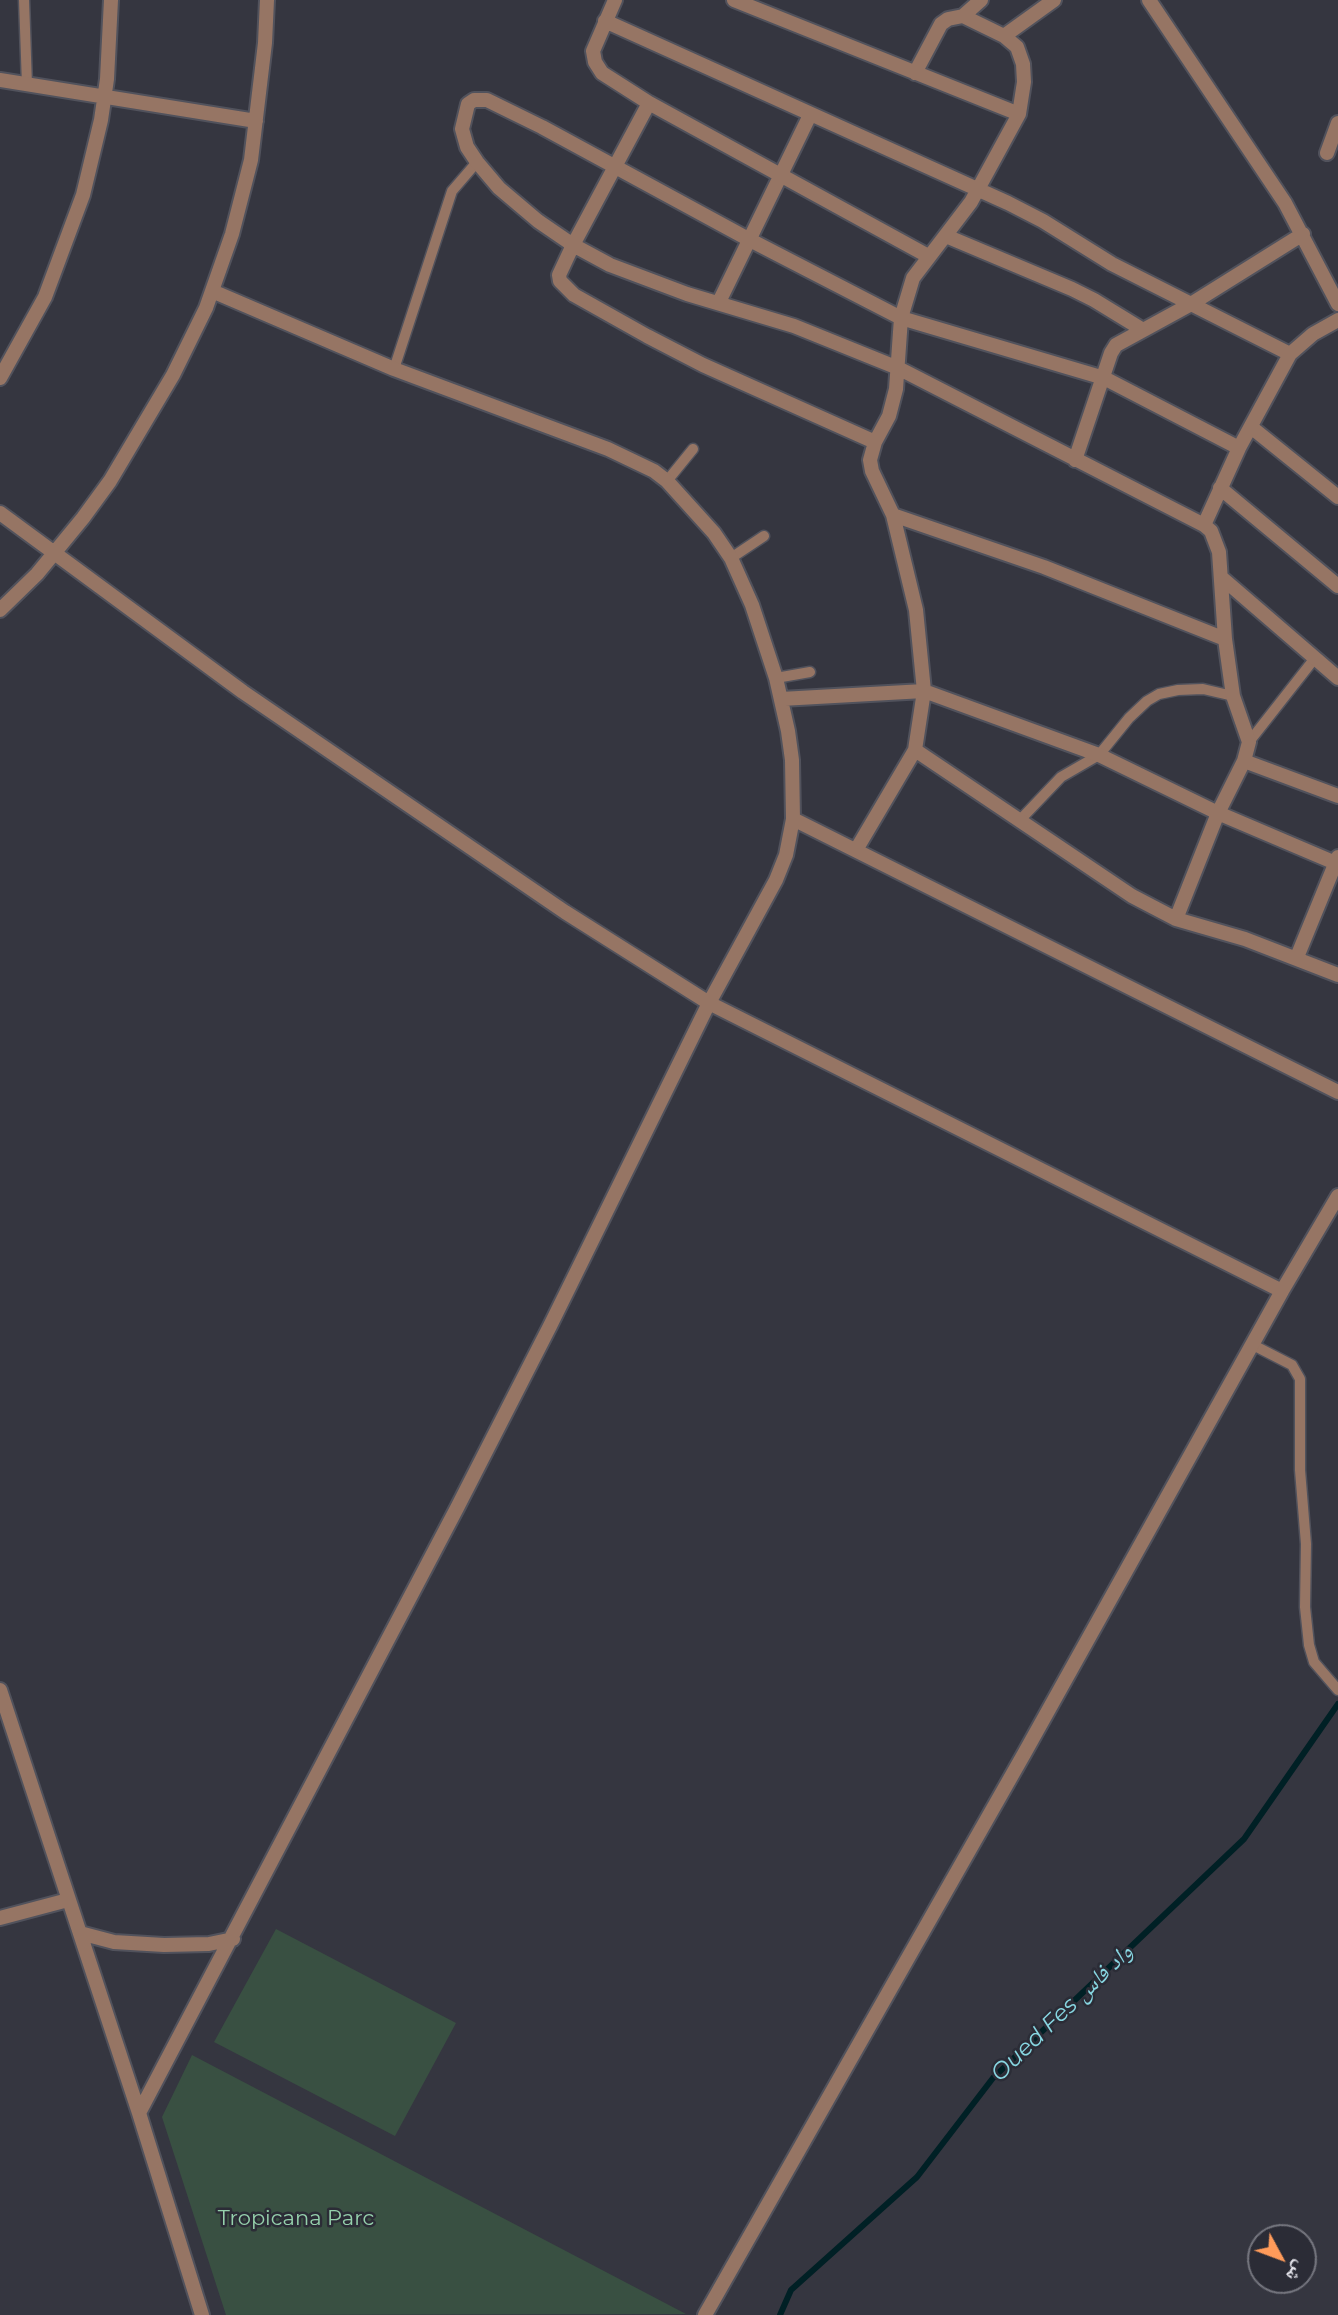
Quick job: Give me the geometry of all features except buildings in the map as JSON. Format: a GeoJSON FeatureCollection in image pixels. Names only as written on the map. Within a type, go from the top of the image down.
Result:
{"type":"FeatureCollection","features":[{"type":"Feature","properties":{"kind":"street"},"geometry":{"type":"LineString","coordinates":[[0,378],[45,296],[83,195],[105,97],[111,0]]}},
{"type":"Feature","properties":{"kind":"street"},"geometry":{"type":"LineString","coordinates":[[0,610],[37,574],[110,481],[142,430],[192,339],[212,291],[244,193],[256,121],[267,0]]}},
{"type":"Feature","properties":{"kind":"street"},"geometry":{"type":"LineString","coordinates":[[615,0],[593,51],[595,62],[602,73],[649,103],[928,256]]}},
{"type":"Feature","properties":{"kind":"street"},"geometry":{"type":"LineString","coordinates":[[734,0],[1019,114]]}},
{"type":"Feature","properties":{"kind":"street"},"geometry":{"type":"LineString","coordinates":[[915,73],[941,24],[948,19],[963,16],[981,0]]}},
{"type":"Feature","properties":{"kind":"street"},"geometry":{"type":"LineString","coordinates":[[1004,36],[1054,0]]}},
{"type":"Feature","properties":{"kind":"street"},"geometry":{"type":"LineString","coordinates":[[1149,0],[1285,203],[1338,304]]}},
{"type":"Feature","properties":{"kind":"street"},"geometry":{"type":"LineString","coordinates":[[856,850],[915,750],[924,691],[916,610],[893,515],[872,471],[870,460],[875,443],[889,416],[897,389],[901,318],[913,278],[958,222],[1019,114],[1024,82],[1023,64],[1017,47],[1004,36],[963,16]]}},
{"type":"Feature","properties":{"kind":"street"},"geometry":{"type":"LineString","coordinates":[[605,21],[1043,221],[1112,264],[1290,354]]}},
{"type":"Feature","properties":{"kind":"street"},"geometry":{"type":"LineString","coordinates":[[0,80],[256,121]]}},
{"type":"Feature","properties":{"kind":"street"},"geometry":{"type":"LineString","coordinates":[[1176,919],[1218,813],[1244,761],[1249,742],[1233,696],[1216,539],[1204,525],[898,368],[826,338],[687,294],[610,265],[573,245],[538,221],[499,188],[477,162],[467,147],[462,130],[468,104],[481,99],[542,127],[901,318],[1104,377],[1240,448]]}},
{"type":"Feature","properties":{"kind":"street"},"geometry":{"type":"LineString","coordinates":[[649,103],[559,275],[564,287],[703,365],[875,443]]}},
{"type":"Feature","properties":{"kind":"street"},"geometry":{"type":"LineString","coordinates":[[719,302],[810,115]]}},
{"type":"Feature","properties":{"kind":"street"},"geometry":{"type":"LineString","coordinates":[[1327,153],[1338,123]]}},
{"type":"Feature","properties":{"kind":"street"},"geometry":{"type":"LineString","coordinates":[[1075,460],[1116,345],[1191,304],[1303,234]]}},
{"type":"Feature","properties":{"kind":"street"},"geometry":{"type":"LineString","coordinates":[[946,236],[1083,295],[1143,330]]}},
{"type":"Feature","properties":{"kind":"street"},"geometry":{"type":"LineString","coordinates":[[139,2113],[233,1939],[531,1363],[709,1003],[776,880],[786,855],[793,819],[792,760],[781,699],[752,605],[731,558],[714,533],[667,481],[654,471],[595,444],[394,369],[212,291]]}},
{"type":"Feature","properties":{"kind":"street"},"geometry":{"type":"LineString","coordinates":[[1204,525],[1240,448],[1290,354],[1313,334],[1338,320]]}},
{"type":"Feature","properties":{"kind":"street"},"geometry":{"type":"LineString","coordinates":[[1251,427],[1338,498]]}},
{"type":"Feature","properties":{"kind":"street"},"geometry":{"type":"LineString","coordinates":[[1220,488],[1338,586]]}},
{"type":"Feature","properties":{"kind":"street"},"geometry":{"type":"LineString","coordinates":[[0,513],[243,692],[565,912],[709,1003],[1282,1292]]}},
{"type":"Feature","properties":{"kind":"street"},"geometry":{"type":"LineString","coordinates":[[893,515],[1044,567],[1225,639]]}},
{"type":"Feature","properties":{"kind":"street"},"geometry":{"type":"LineString","coordinates":[[1222,578],[1338,678]]}},
{"type":"Feature","properties":{"kind":"street"},"geometry":{"type":"LineString","coordinates":[[781,699],[924,691],[1099,755],[1218,813],[1337,862],[1297,957]]}},
{"type":"Feature","properties":{"kind":"street"},"geometry":{"type":"LineString","coordinates":[[915,750],[1132,896],[1176,919],[1297,957],[1338,975]]}},
{"type":"Feature","properties":{"kind":"street"},"geometry":{"type":"LineString","coordinates":[[1244,761],[1338,796]]}},
{"type":"Feature","properties":{"kind":"street"},"geometry":{"type":"LineString","coordinates":[[793,819],[1338,1092]]}},
{"type":"Feature","properties":{"kind":"street"},"geometry":{"type":"LineString","coordinates":[[705,2315],[1338,1196]]}},
{"type":"Feature","properties":{"kind":"street"},"geometry":{"type":"LineString","coordinates":[[0,1690],[139,2113],[202,2315]]}},
{"type":"Feature","properties":{"kind":"street"},"geometry":{"type":"LineString","coordinates":[[0,1918],[68,1900]]}},
{"type":"Feature","properties":{"kind":"street"},"geometry":{"type":"LineString","coordinates":[[80,1933],[114,1942],[164,1945],[209,1944],[233,1939]]}},
{"type":"Feature","properties":{"kind":"lane"},"geometry":{"type":"LineString","coordinates":[[24,0],[27,85]]}},
{"type":"Feature","properties":{"kind":"lane"},"geometry":{"type":"LineString","coordinates":[[394,369],[452,191],[477,162]]}},
{"type":"Feature","properties":{"kind":"lane"},"geometry":{"type":"LineString","coordinates":[[667,481],[693,449]]}},
{"type":"Feature","properties":{"kind":"lane"},"geometry":{"type":"LineString","coordinates":[[731,558],[764,536]]}},
{"type":"Feature","properties":{"kind":"lane"},"geometry":{"type":"LineString","coordinates":[[1249,742],[1315,658]]}},
{"type":"Feature","properties":{"kind":"lane"},"geometry":{"type":"LineString","coordinates":[[776,678],[810,673]]}},
{"type":"Feature","properties":{"kind":"lane"},"geometry":{"type":"LineString","coordinates":[[1020,821],[1061,777],[1099,755],[1129,718],[1147,701],[1159,694],[1203,689],[1233,696]]}},
{"type":"Feature","properties":{"kind":"lane"},"geometry":{"type":"LineString","coordinates":[[1254,1345],[1292,1365],[1300,1379],[1300,1470],[1306,1544],[1305,1607],[1309,1646],[1314,1662],[1324,1677],[1338,1690]]}},
{"type":"Feature","properties":{"kind":"green space"},"geometry":{"type":"Polygon","coordinates":[[[276,1929],[456,2023],[395,2136],[214,2042],[276,1929]]]}},
{"type":"Feature","properties":{"kind":"green space","name":"Tropicana Parc"},"geometry":{"type":"Polygon","coordinates":[[[192,2055],[686,2314],[226,2315],[162,2117],[192,2055]]]}},
{"type":"Feature","properties":{"kind":"waterway","name":"Oued Fes واد فاس"},"geometry":{"type":"LineString","coordinates":[[780,2315],[791,2290],[917,2177],[993,2078],[1244,1839],[1338,1704]]}}]}
